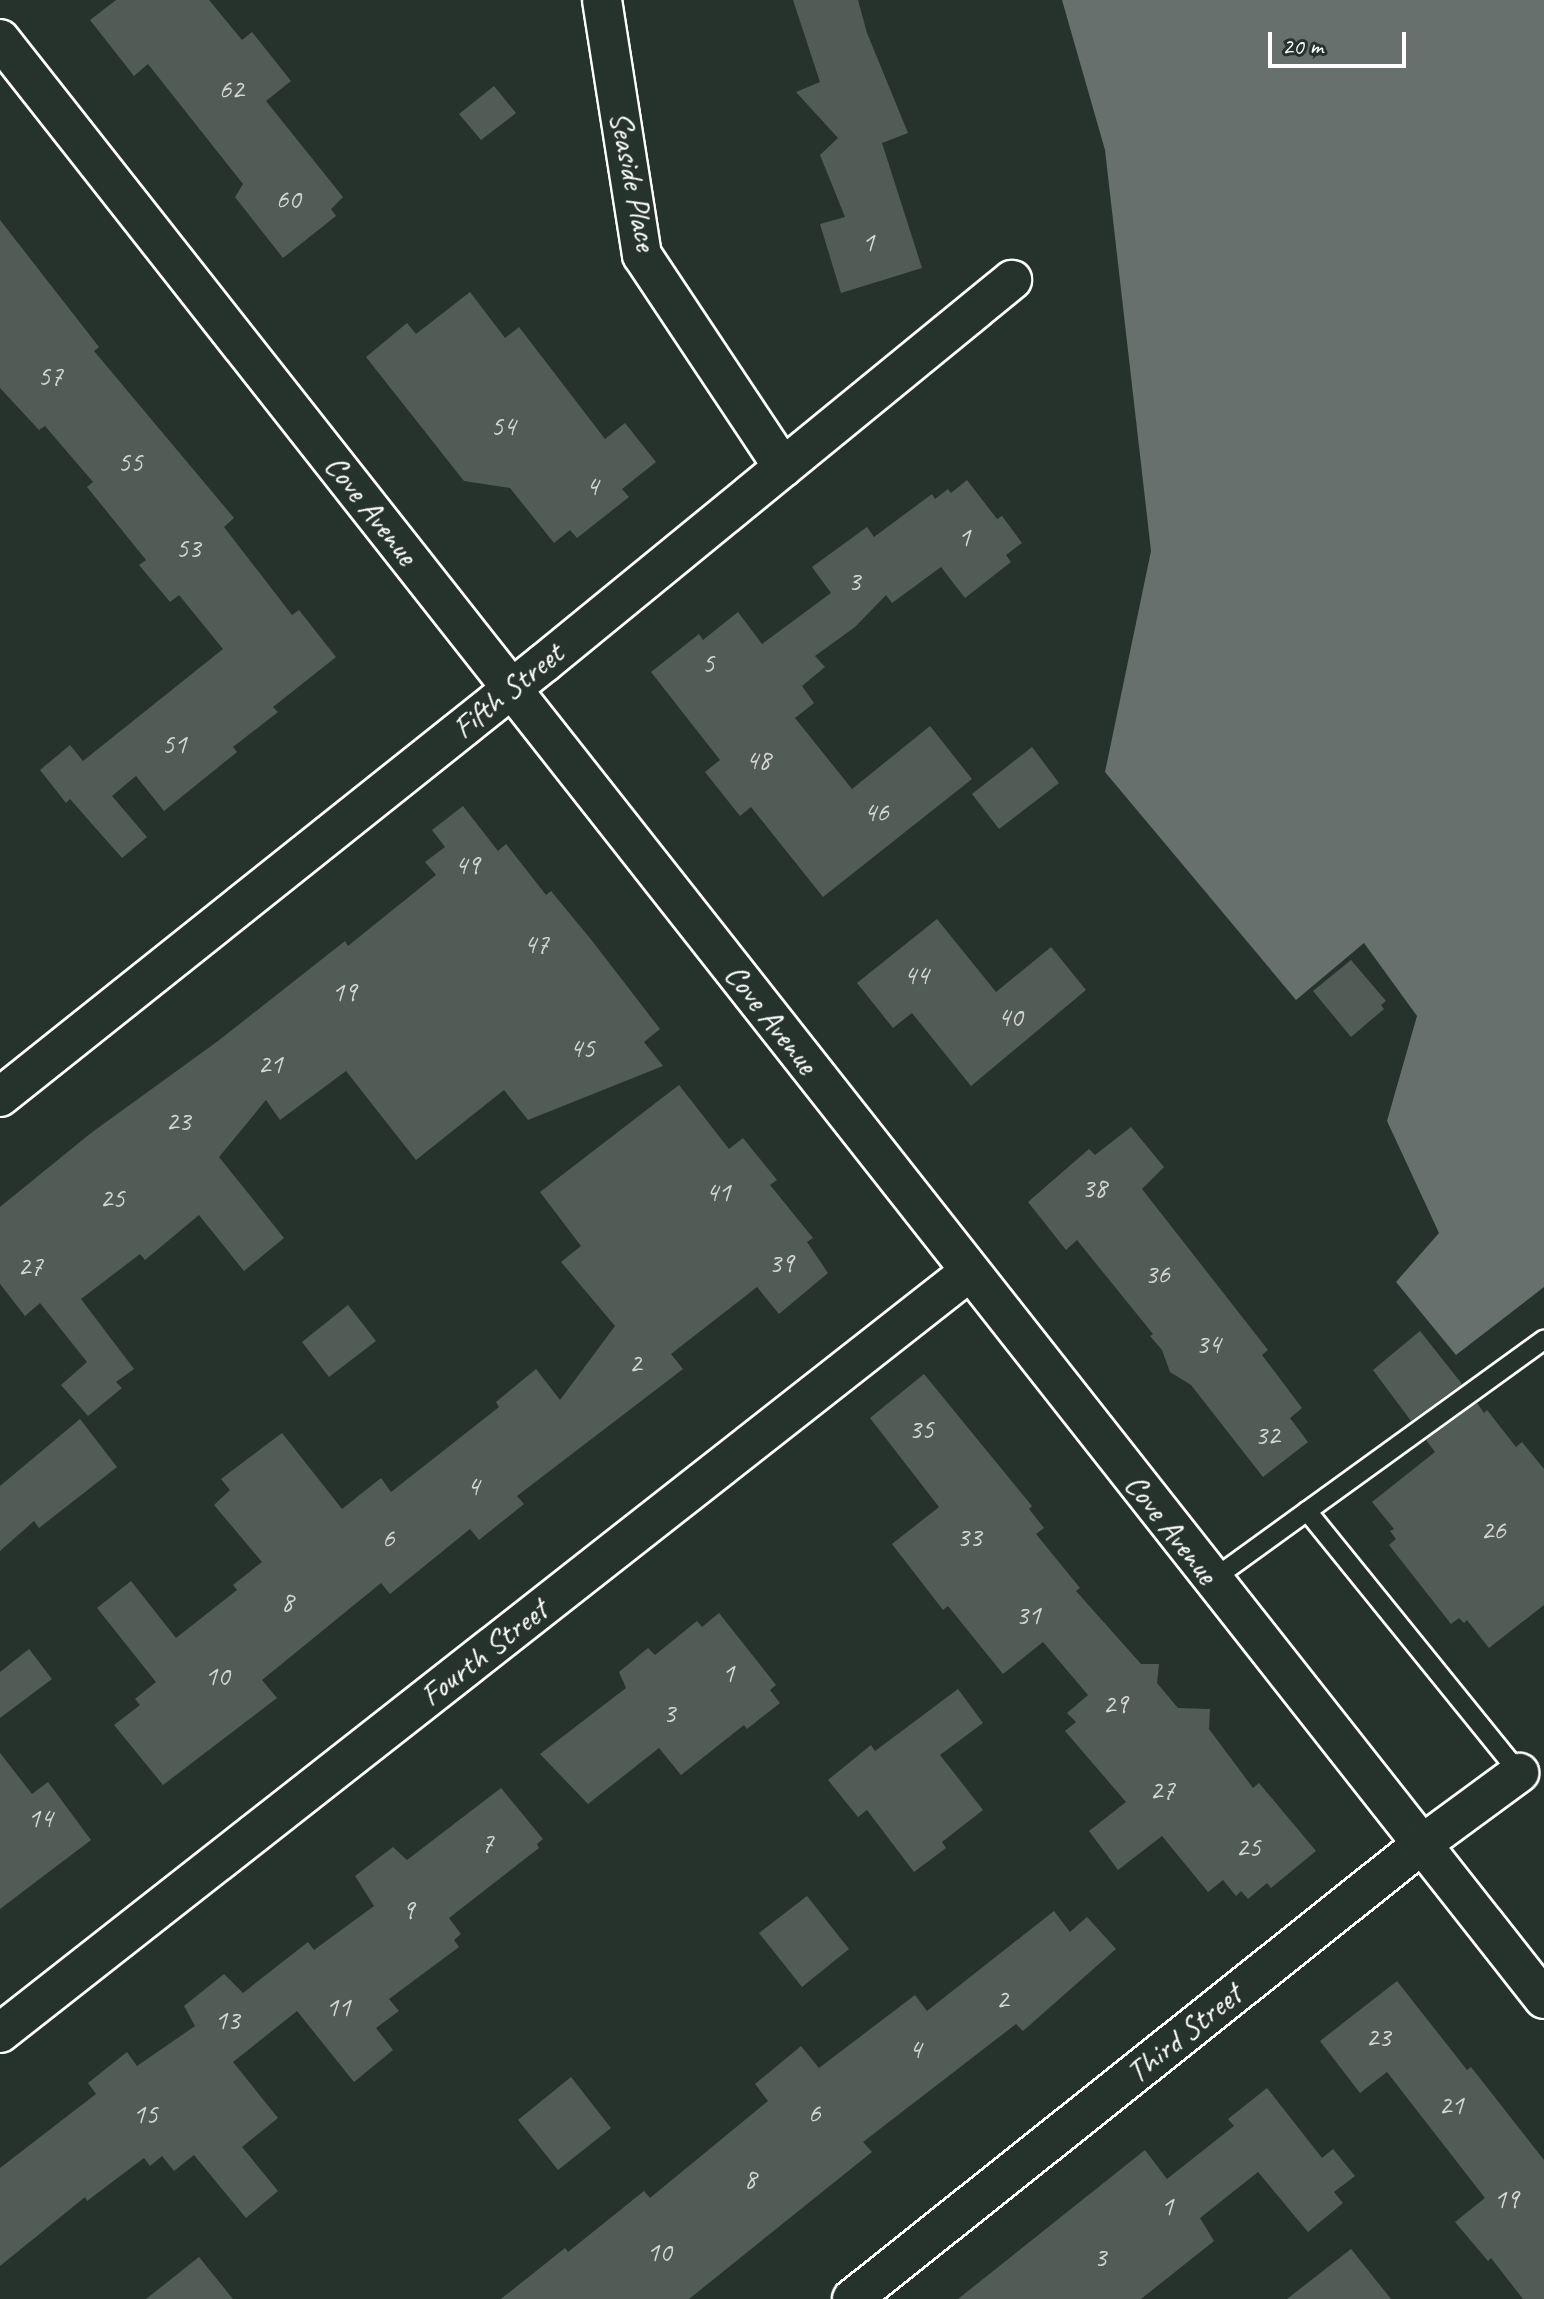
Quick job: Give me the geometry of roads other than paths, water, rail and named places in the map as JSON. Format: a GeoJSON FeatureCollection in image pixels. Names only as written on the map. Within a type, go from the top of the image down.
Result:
{"type":"FeatureCollection","features":[{"type":"Feature","properties":{"kind":"street","name":"Seaside Place"},"geometry":{"type":"LineString","coordinates":[[602,0],[642,255],[783,467]]}},
{"type":"Feature","properties":{"kind":"street","name":"Cove Avenue"},"geometry":{"type":"LineString","coordinates":[[0,39],[1544,1999]]}},
{"type":"Feature","properties":{"kind":"street","name":"Fifth Street"},"geometry":{"type":"LineString","coordinates":[[0,1097],[512,689],[1012,280]]}},
{"type":"Feature","properties":{"kind":"street","name":"Fourth Street"},"geometry":{"type":"LineString","coordinates":[[0,2033],[969,1272]]}},
{"type":"Feature","properties":{"kind":"street","name":"Third Street"},"geometry":{"type":"LineString","coordinates":[[852,2299],[1421,1845],[1519,1773]]}},
{"type":"Feature","properties":{"kind":"lane"},"geometry":{"type":"LineString","coordinates":[[1212,1580],[1544,1340]]}},
{"type":"Feature","properties":{"kind":"lane"},"geometry":{"type":"LineString","coordinates":[[1307,1511],[1519,1773]]}}]}
